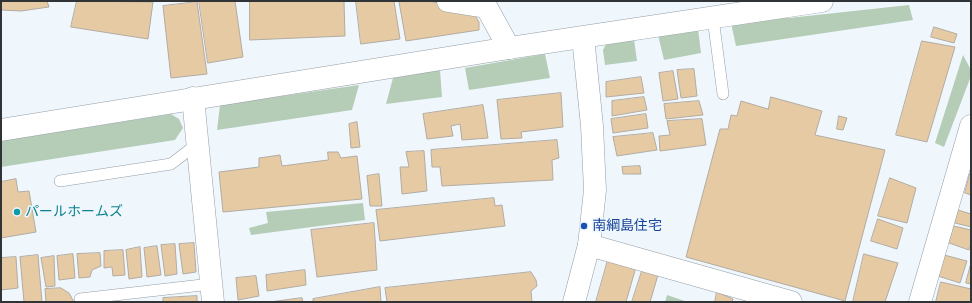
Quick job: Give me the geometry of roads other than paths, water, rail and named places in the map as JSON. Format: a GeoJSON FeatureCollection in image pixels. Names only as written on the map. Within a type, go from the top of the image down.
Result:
{"type":"FeatureCollection","features":[{"type":"Feature","properties":{"kind":"street"},"geometry":{"type":"LineString","coordinates":[[448,1],[484,4],[509,48]]}},
{"type":"Feature","properties":{"kind":"street"},"geometry":{"type":"LineString","coordinates":[[1,130],[193,98],[301,83],[509,48],[822,1]]}},
{"type":"Feature","properties":{"kind":"street"},"geometry":{"type":"LineString","coordinates":[[574,302],[589,244],[595,190],[592,126],[583,37]]}},
{"type":"Feature","properties":{"kind":"street"},"geometry":{"type":"LineString","coordinates":[[193,98],[212,293]]}},
{"type":"Feature","properties":{"kind":"street"},"geometry":{"type":"LineString","coordinates":[[920,302],[971,126]]}},
{"type":"Feature","properties":{"kind":"street"},"geometry":{"type":"LineString","coordinates":[[589,244],[792,302]]}},
{"type":"Feature","properties":{"kind":"lane"},"geometry":{"type":"LineString","coordinates":[[713,18],[723,94]]}},
{"type":"Feature","properties":{"kind":"lane"},"geometry":{"type":"LineString","coordinates":[[60,181],[171,164],[197,144]]}},
{"type":"Feature","properties":{"kind":"lane"},"geometry":{"type":"LineString","coordinates":[[80,299],[212,293]]}},
{"type":"Feature","properties":{"kind":"place","name":"パールホームズ"},"geometry":{"type":"Point","coordinates":[17,212]}},
{"type":"Feature","properties":{"kind":"place","name":"南綱島住宅"},"geometry":{"type":"Point","coordinates":[584,226]}}]}
